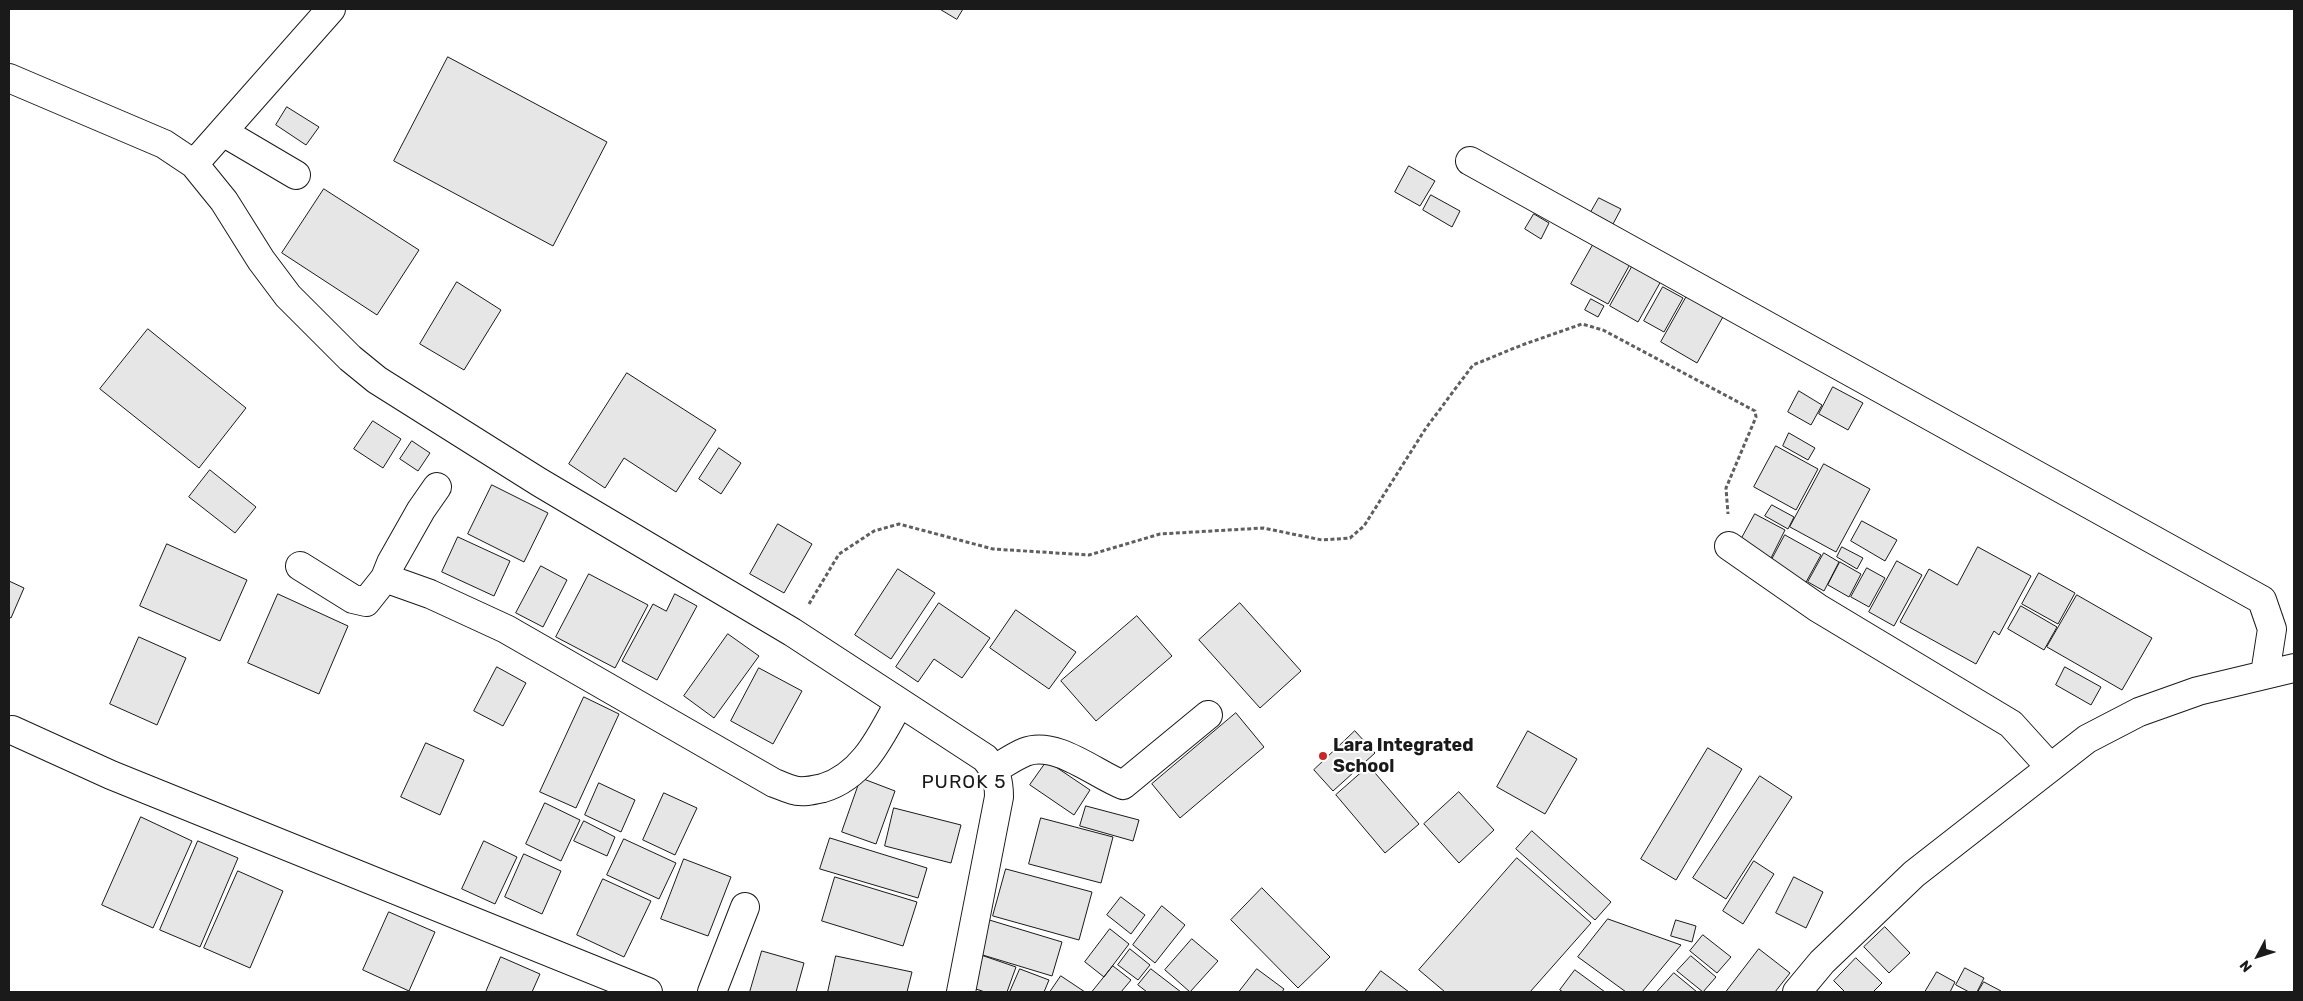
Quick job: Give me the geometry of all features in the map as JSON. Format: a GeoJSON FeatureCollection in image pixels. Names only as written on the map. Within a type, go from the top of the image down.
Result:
{"type":"FeatureCollection","features":[{"type":"Feature","properties":{"kind":"street"},"geometry":{"type":"LineString","coordinates":[[194,164],[331,9]]}},
{"type":"Feature","properties":{"kind":"street"},"geometry":{"type":"LineString","coordinates":[[9,78],[164,144],[194,164],[224,201],[260,260],[288,296],[350,358],[377,380],[531,477],[792,632],[985,758],[995,769],[999,781],[999,797],[961,992]]}},
{"type":"Feature","properties":{"kind":"street"},"geometry":{"type":"LineString","coordinates":[[223,132],[296,176]]}},
{"type":"Feature","properties":{"kind":"street"},"geometry":{"type":"LineString","coordinates":[[1470,161],[2262,600],[2272,629],[2265,674]]}},
{"type":"Feature","properties":{"kind":"street"},"geometry":{"type":"LineString","coordinates":[[300,566],[353,599],[366,602],[385,578],[391,563],[437,487]]}},
{"type":"Feature","properties":{"kind":"street"},"geometry":{"type":"LineString","coordinates":[[1729,546],[1818,608],[2011,724],[2050,767]]}},
{"type":"Feature","properties":{"kind":"street"},"geometry":{"type":"LineString","coordinates":[[385,578],[430,594],[506,629],[774,783],[794,790],[813,791],[832,785],[848,776],[874,748],[900,703]]}},
{"type":"Feature","properties":{"kind":"street"},"geometry":{"type":"LineString","coordinates":[[1797,992],[1822,962],[1914,874],[2087,739],[2139,712],[2198,691],[2294,668]]}},
{"type":"Feature","properties":{"kind":"street"},"geometry":{"type":"LineString","coordinates":[[995,769],[1027,751],[1051,749],[1122,784],[1208,715]]}},
{"type":"Feature","properties":{"kind":"street"},"geometry":{"type":"LineString","coordinates":[[12,730],[111,775],[648,992]]}},
{"type":"Feature","properties":{"kind":"street"},"geometry":{"type":"LineString","coordinates":[[712,992],[745,907]]}},
{"type":"Feature","properties":{"kind":"path"},"geometry":{"type":"LineString","coordinates":[[792,632],[839,554],[874,532],[899,524],[993,549],[1089,555],[1160,534],[1263,528],[1322,540],[1350,538],[1364,526],[1426,428],[1474,365],[1522,345],[1582,324],[1603,330],[1755,411],[1756,417],[1726,488],[1729,546]]}},
{"type":"Feature","properties":{"kind":"building"},"geometry":{"type":"Polygon","coordinates":[[[940,9],[963,9],[957,19],[940,9]]]}},
{"type":"Feature","properties":{"kind":"building"},"geometry":{"type":"Polygon","coordinates":[[[448,57],[607,142],[553,246],[394,161],[448,57]]]}},
{"type":"Feature","properties":{"kind":"building"},"geometry":{"type":"Polygon","coordinates":[[[287,107],[319,127],[306,145],[276,125],[287,107]]]}},
{"type":"Feature","properties":{"kind":"building"},"geometry":{"type":"Polygon","coordinates":[[[1409,166],[1435,181],[1420,206],[1395,192],[1409,166]]]}},
{"type":"Feature","properties":{"kind":"building"},"geometry":{"type":"Polygon","coordinates":[[[324,189],[419,250],[377,315],[282,253],[324,189]]]}},
{"type":"Feature","properties":{"kind":"building"},"geometry":{"type":"Polygon","coordinates":[[[1431,195],[1460,211],[1452,227],[1423,210],[1431,195]]]}},
{"type":"Feature","properties":{"kind":"building"},"geometry":{"type":"Polygon","coordinates":[[[1599,198],[1621,209],[1613,224],[1591,212],[1599,198]]]}},
{"type":"Feature","properties":{"kind":"building"},"geometry":{"type":"Polygon","coordinates":[[[1534,214],[1549,223],[1541,239],[1525,229],[1534,214]]]}},
{"type":"Feature","properties":{"kind":"building"},"geometry":{"type":"Polygon","coordinates":[[[1598,236],[1634,257],[1608,304],[1571,284],[1598,236]]]}},
{"type":"Feature","properties":{"kind":"building"},"geometry":{"type":"Polygon","coordinates":[[[1633,265],[1661,281],[1638,322],[1610,306],[1633,265]]]}},
{"type":"Feature","properties":{"kind":"building"},"geometry":{"type":"Polygon","coordinates":[[[457,282],[501,310],[464,370],[420,344],[457,282]]]}},
{"type":"Feature","properties":{"kind":"building"},"geometry":{"type":"Polygon","coordinates":[[[1663,287],[1683,298],[1664,332],[1644,321],[1663,287]]]}},
{"type":"Feature","properties":{"kind":"building"},"geometry":{"type":"Polygon","coordinates":[[[1688,294],[1724,315],[1697,363],[1661,342],[1688,294]]]}},
{"type":"Feature","properties":{"kind":"building"},"geometry":{"type":"Polygon","coordinates":[[[1591,299],[1604,306],[1598,317],[1585,310],[1591,299]]]}},
{"type":"Feature","properties":{"kind":"building"},"geometry":{"type":"Polygon","coordinates":[[[148,329],[246,408],[199,468],[100,389],[148,329]]]}},
{"type":"Feature","properties":{"kind":"building"},"geometry":{"type":"Polygon","coordinates":[[[627,373],[716,430],[676,492],[624,458],[605,488],[569,464],[627,373]]]}},
{"type":"Feature","properties":{"kind":"building"},"geometry":{"type":"Polygon","coordinates":[[[1833,387],[1863,403],[1848,430],[1819,414],[1833,387]]]}},
{"type":"Feature","properties":{"kind":"building"},"geometry":{"type":"Polygon","coordinates":[[[1799,391],[1822,405],[1811,425],[1788,412],[1799,391]]]}},
{"type":"Feature","properties":{"kind":"building"},"geometry":{"type":"Polygon","coordinates":[[[373,421],[401,439],[383,468],[354,449],[373,421]]]}},
{"type":"Feature","properties":{"kind":"building"},"geometry":{"type":"Polygon","coordinates":[[[1789,433],[1815,448],[1808,460],[1783,446],[1789,433]]]}},
{"type":"Feature","properties":{"kind":"building"},"geometry":{"type":"Polygon","coordinates":[[[412,441],[430,453],[418,471],[400,459],[412,441]]]}},
{"type":"Feature","properties":{"kind":"building"},"geometry":{"type":"Polygon","coordinates":[[[1776,446],[1818,469],[1796,510],[1754,487],[1776,446]]]}},
{"type":"Feature","properties":{"kind":"building"},"geometry":{"type":"Polygon","coordinates":[[[719,448],[741,463],[721,494],[699,479],[719,448]]]}},
{"type":"Feature","properties":{"kind":"building"},"geometry":{"type":"Polygon","coordinates":[[[1824,464],[1870,489],[1836,552],[1790,527],[1824,464]]]}},
{"type":"Feature","properties":{"kind":"building"},"geometry":{"type":"Polygon","coordinates":[[[210,470],[256,507],[235,533],[189,497],[210,470]]]}},
{"type":"Feature","properties":{"kind":"building"},"geometry":{"type":"Polygon","coordinates":[[[492,485],[548,513],[524,562],[468,534],[492,485]]]}},
{"type":"Feature","properties":{"kind":"building"},"geometry":{"type":"Polygon","coordinates":[[[1772,505],[1794,517],[1788,529],[1765,516],[1772,505]]]}},
{"type":"Feature","properties":{"kind":"building"},"geometry":{"type":"Polygon","coordinates":[[[1755,514],[1785,530],[1768,564],[1737,547],[1755,514]]]}},
{"type":"Feature","properties":{"kind":"building"},"geometry":{"type":"Polygon","coordinates":[[[1862,521],[1897,540],[1885,561],[1851,541],[1862,521]]]}},
{"type":"Feature","properties":{"kind":"building"},"geometry":{"type":"Polygon","coordinates":[[[778,524],[812,544],[784,593],[750,574],[778,524]]]}},
{"type":"Feature","properties":{"kind":"building"},"geometry":{"type":"Polygon","coordinates":[[[1785,535],[1821,555],[1805,584],[1769,565],[1785,535]]]}},
{"type":"Feature","properties":{"kind":"building"},"geometry":{"type":"Polygon","coordinates":[[[458,537],[510,561],[494,596],[442,572],[458,537]]]}},
{"type":"Feature","properties":{"kind":"building"},"geometry":{"type":"Polygon","coordinates":[[[167,544],[247,580],[220,641],[140,606],[167,544]]]}},
{"type":"Feature","properties":{"kind":"building"},"geometry":{"type":"Polygon","coordinates":[[[1842,547],[1863,558],[1857,569],[1837,557],[1842,547]]]}},
{"type":"Feature","properties":{"kind":"building"},"geometry":{"type":"Polygon","coordinates":[[[1978,547],[2031,576],[1999,635],[1994,631],[1976,664],[1900,622],[1929,569],[1957,585],[1978,547]]]}},
{"type":"Feature","properties":{"kind":"building"},"geometry":{"type":"Polygon","coordinates":[[[1824,553],[1839,562],[1824,591],[1808,582],[1824,553]]]}},
{"type":"Feature","properties":{"kind":"building"},"geometry":{"type":"Polygon","coordinates":[[[1897,561],[1922,575],[1894,626],[1869,612],[1897,561]]]}},
{"type":"Feature","properties":{"kind":"building"},"geometry":{"type":"Polygon","coordinates":[[[1840,562],[1861,574],[1849,597],[1828,585],[1840,562]]]}},
{"type":"Feature","properties":{"kind":"building"},"geometry":{"type":"Polygon","coordinates":[[[541,566],[567,580],[543,627],[516,613],[541,566]]]}},
{"type":"Feature","properties":{"kind":"building"},"geometry":{"type":"Polygon","coordinates":[[[1867,568],[1885,578],[1869,607],[1851,597],[1867,568]]]}},
{"type":"Feature","properties":{"kind":"building"},"geometry":{"type":"Polygon","coordinates":[[[898,569],[935,593],[891,659],[855,635],[898,569]]]}},
{"type":"Feature","properties":{"kind":"building"},"geometry":{"type":"Polygon","coordinates":[[[2039,573],[2075,593],[2058,624],[2022,604],[2039,573]]]}},
{"type":"Feature","properties":{"kind":"building"},"geometry":{"type":"Polygon","coordinates":[[[589,574],[648,605],[615,668],[556,637],[589,574]]]}},
{"type":"Feature","properties":{"kind":"building"},"geometry":{"type":"Polygon","coordinates":[[[9,581],[24,588],[11,618],[9,617],[9,581]]]}},
{"type":"Feature","properties":{"kind":"building"},"geometry":{"type":"Polygon","coordinates":[[[278,594],[348,626],[319,694],[248,663],[278,594]]]}},
{"type":"Feature","properties":{"kind":"building"},"geometry":{"type":"Polygon","coordinates":[[[675,594],[697,606],[657,680],[622,661],[653,604],[666,611],[675,594]]]}},
{"type":"Feature","properties":{"kind":"building"},"geometry":{"type":"Polygon","coordinates":[[[2077,595],[2152,638],[2122,690],[2047,647],[2077,595]]]}},
{"type":"Feature","properties":{"kind":"building"},"geometry":{"type":"Polygon","coordinates":[[[939,603],[990,638],[962,678],[934,659],[918,682],[896,667],[939,603]]]}},
{"type":"Feature","properties":{"kind":"building"},"geometry":{"type":"Polygon","coordinates":[[[1240,603],[1301,671],[1260,708],[1199,640],[1240,603]]]}},
{"type":"Feature","properties":{"kind":"building"},"geometry":{"type":"Polygon","coordinates":[[[2021,606],[2057,627],[2044,650],[2008,629],[2021,606]]]}},
{"type":"Feature","properties":{"kind":"building"},"geometry":{"type":"Polygon","coordinates":[[[1016,610],[1076,652],[1049,689],[990,648],[1016,610]]]}},
{"type":"Feature","properties":{"kind":"building"},"geometry":{"type":"Polygon","coordinates":[[[1137,616],[1172,656],[1096,721],[1061,681],[1137,616]]]}},
{"type":"Feature","properties":{"kind":"building"},"geometry":{"type":"Polygon","coordinates":[[[728,634],[759,656],[714,718],[684,696],[728,634]]]}},
{"type":"Feature","properties":{"kind":"building"},"geometry":{"type":"Polygon","coordinates":[[[139,637],[186,658],[157,725],[110,704],[139,637]]]}},
{"type":"Feature","properties":{"kind":"building"},"geometry":{"type":"Polygon","coordinates":[[[497,667],[526,683],[503,726],[474,711],[497,667]]]}},
{"type":"Feature","properties":{"kind":"building"},"geometry":{"type":"Polygon","coordinates":[[[2065,667],[2101,687],[2091,705],[2056,685],[2065,667]]]}},
{"type":"Feature","properties":{"kind":"building"},"geometry":{"type":"Polygon","coordinates":[[[759,668],[802,691],[773,744],[731,721],[759,668]]]}},
{"type":"Feature","properties":{"kind":"building"},"geometry":{"type":"Polygon","coordinates":[[[584,697],[619,714],[576,808],[540,792],[584,697]]]}},
{"type":"Feature","properties":{"kind":"building"},"geometry":{"type":"Polygon","coordinates":[[[1236,713],[1264,747],[1180,818],[1152,784],[1236,713]]]}},
{"type":"Feature","properties":{"kind":"building"},"geometry":{"type":"Polygon","coordinates":[[[1355,731],[1375,753],[1333,791],[1314,770],[1355,731]]]}},
{"type":"Feature","properties":{"kind":"building"},"geometry":{"type":"Polygon","coordinates":[[[1528,731],[1577,759],[1545,814],[1497,787],[1528,731]]]}},
{"type":"Feature","properties":{"kind":"building"},"geometry":{"type":"Polygon","coordinates":[[[426,743],[464,760],[440,815],[401,797],[426,743]]]}},
{"type":"Feature","properties":{"kind":"building"},"geometry":{"type":"Polygon","coordinates":[[[1708,748],[1742,769],[1676,880],[1641,859],[1708,748]]]}},
{"type":"Feature","properties":{"kind":"building"},"geometry":{"type":"Polygon","coordinates":[[[1047,761],[1090,790],[1074,815],[1030,785],[1047,761]]]}},
{"type":"Feature","properties":{"kind":"building"},"geometry":{"type":"Polygon","coordinates":[[[1369,766],[1419,824],[1385,853],[1336,795],[1369,766]]]}},
{"type":"Feature","properties":{"kind":"building"},"geometry":{"type":"Polygon","coordinates":[[[1760,776],[1792,797],[1726,899],[1693,878],[1760,776]]]}},
{"type":"Feature","properties":{"kind":"building"},"geometry":{"type":"Polygon","coordinates":[[[861,778],[895,791],[876,844],[842,832],[861,778]]]}},
{"type":"Feature","properties":{"kind":"building"},"geometry":{"type":"Polygon","coordinates":[[[599,783],[635,800],[621,832],[585,815],[599,783]]]}},
{"type":"Feature","properties":{"kind":"building"},"geometry":{"type":"Polygon","coordinates":[[[1459,792],[1494,830],[1459,863],[1424,824],[1459,792]]]}},
{"type":"Feature","properties":{"kind":"building"},"geometry":{"type":"Polygon","coordinates":[[[664,793],[697,808],[675,855],[643,840],[664,793]]]}},
{"type":"Feature","properties":{"kind":"building"},"geometry":{"type":"Polygon","coordinates":[[[545,803],[580,820],[561,861],[526,844],[545,803]]]}},
{"type":"Feature","properties":{"kind":"building"},"geometry":{"type":"Polygon","coordinates":[[[1086,806],[1139,820],[1133,841],[1080,826],[1086,806]]]}},
{"type":"Feature","properties":{"kind":"building"},"geometry":{"type":"Polygon","coordinates":[[[894,808],[961,825],[951,863],[885,846],[894,808]]]}},
{"type":"Feature","properties":{"kind":"building"},"geometry":{"type":"Polygon","coordinates":[[[141,817],[192,841],[153,928],[102,905],[141,817]]]}},
{"type":"Feature","properties":{"kind":"building"},"geometry":{"type":"Polygon","coordinates":[[[1041,818],[1113,837],[1101,883],[1029,864],[1041,818]]]}},
{"type":"Feature","properties":{"kind":"building"},"geometry":{"type":"Polygon","coordinates":[[[584,821],[615,837],[607,856],[574,841],[584,821]]]}},
{"type":"Feature","properties":{"kind":"building"},"geometry":{"type":"Polygon","coordinates":[[[1532,831],[1611,902],[1595,920],[1516,849],[1532,831]]]}},
{"type":"Feature","properties":{"kind":"building"},"geometry":{"type":"Polygon","coordinates":[[[830,838],[927,868],[918,898],[820,869],[830,838]]]}},
{"type":"Feature","properties":{"kind":"building"},"geometry":{"type":"Polygon","coordinates":[[[624,839],[676,863],[659,899],[607,875],[624,839]]]}},
{"type":"Feature","properties":{"kind":"building"},"geometry":{"type":"Polygon","coordinates":[[[198,841],[238,858],[200,947],[160,930],[198,841]]]}},
{"type":"Feature","properties":{"kind":"building"},"geometry":{"type":"Polygon","coordinates":[[[484,841],[517,857],[495,904],[462,889],[484,841]]]}},
{"type":"Feature","properties":{"kind":"building"},"geometry":{"type":"Polygon","coordinates":[[[524,854],[561,871],[542,914],[505,897],[524,854]]]}},
{"type":"Feature","properties":{"kind":"building"},"geometry":{"type":"Polygon","coordinates":[[[1517,858],[1591,923],[1530,992],[1445,992],[1419,970],[1517,858]]]}},
{"type":"Feature","properties":{"kind":"building"},"geometry":{"type":"Polygon","coordinates":[[[684,859],[731,877],[708,936],[661,919],[684,859]]]}},
{"type":"Feature","properties":{"kind":"building"},"geometry":{"type":"Polygon","coordinates":[[[1754,861],[1774,874],[1743,924],[1723,911],[1754,861]]]}},
{"type":"Feature","properties":{"kind":"building"},"geometry":{"type":"Polygon","coordinates":[[[1006,869],[1092,892],[1079,940],[993,916],[1006,869]]]}},
{"type":"Feature","properties":{"kind":"building"},"geometry":{"type":"Polygon","coordinates":[[[238,871],[283,891],[250,968],[204,948],[238,871]]]}},
{"type":"Feature","properties":{"kind":"building"},"geometry":{"type":"Polygon","coordinates":[[[835,877],[917,902],[903,946],[822,921],[835,877]]]}},
{"type":"Feature","properties":{"kind":"building"},"geometry":{"type":"Polygon","coordinates":[[[1794,877],[1823,892],[1806,928],[1776,913],[1794,877]]]}},
{"type":"Feature","properties":{"kind":"building"},"geometry":{"type":"Polygon","coordinates":[[[603,879],[651,901],[624,957],[577,935],[603,879]]]}},
{"type":"Feature","properties":{"kind":"building"},"geometry":{"type":"Polygon","coordinates":[[[1262,888],[1330,957],[1298,988],[1231,920],[1262,888]]]}},
{"type":"Feature","properties":{"kind":"building"},"geometry":{"type":"Polygon","coordinates":[[[1121,897],[1145,915],[1131,934],[1107,915],[1121,897]]]}},
{"type":"Feature","properties":{"kind":"building"},"geometry":{"type":"Polygon","coordinates":[[[1162,906],[1185,925],[1155,963],[1133,945],[1162,906]]]}},
{"type":"Feature","properties":{"kind":"building"},"geometry":{"type":"Polygon","coordinates":[[[389,912],[435,932],[409,991],[363,970],[389,912]]]}},
{"type":"Feature","properties":{"kind":"building"},"geometry":{"type":"Polygon","coordinates":[[[986,919],[1062,942],[1052,976],[976,953],[986,919]]]}},
{"type":"Feature","properties":{"kind":"building"},"geometry":{"type":"Polygon","coordinates":[[[1608,919],[1681,945],[1642,992],[1626,992],[1578,957],[1608,919]]]}},
{"type":"Feature","properties":{"kind":"building"},"geometry":{"type":"Polygon","coordinates":[[[1676,920],[1696,926],[1692,942],[1671,936],[1676,920]]]}},
{"type":"Feature","properties":{"kind":"building"},"geometry":{"type":"Polygon","coordinates":[[[1885,927],[1910,953],[1889,973],[1864,947],[1885,927]]]}},
{"type":"Feature","properties":{"kind":"building"},"geometry":{"type":"Polygon","coordinates":[[[1110,929],[1129,944],[1104,977],[1085,962],[1110,929]]]}},
{"type":"Feature","properties":{"kind":"building"},"geometry":{"type":"Polygon","coordinates":[[[1703,935],[1731,957],[1717,973],[1690,951],[1703,935]]]}},
{"type":"Feature","properties":{"kind":"building"},"geometry":{"type":"Polygon","coordinates":[[[1192,939],[1218,961],[1190,992],[1165,970],[1192,939]]]}},
{"type":"Feature","properties":{"kind":"building"},"geometry":{"type":"Polygon","coordinates":[[[1130,949],[1150,965],[1138,980],[1118,965],[1130,949]]]}},
{"type":"Feature","properties":{"kind":"building"},"geometry":{"type":"Polygon","coordinates":[[[1759,949],[1790,973],[1775,992],[1726,992],[1759,949]]]}},
{"type":"Feature","properties":{"kind":"building"},"geometry":{"type":"Polygon","coordinates":[[[762,951],[804,963],[796,992],[750,992],[762,951]]]}},
{"type":"Feature","properties":{"kind":"building"},"geometry":{"type":"Polygon","coordinates":[[[978,954],[1016,967],[1007,992],[985,992],[967,986],[978,954]]]}},
{"type":"Feature","properties":{"kind":"building"},"geometry":{"type":"Polygon","coordinates":[[[836,956],[912,972],[907,992],[828,992],[836,956]]]}},
{"type":"Feature","properties":{"kind":"building"},"geometry":{"type":"Polygon","coordinates":[[[1691,956],[1716,977],[1703,992],[1677,971],[1691,956]]]}},
{"type":"Feature","properties":{"kind":"building"},"geometry":{"type":"Polygon","coordinates":[[[501,957],[540,974],[532,992],[486,992],[501,957]]]}},
{"type":"Feature","properties":{"kind":"building"},"geometry":{"type":"Polygon","coordinates":[[[1856,958],[1882,983],[1873,992],[1845,992],[1834,981],[1856,958]]]}},
{"type":"Feature","properties":{"kind":"building"},"geometry":{"type":"Polygon","coordinates":[[[1113,966],[1131,980],[1121,992],[1092,992],[1113,966]]]}},
{"type":"Feature","properties":{"kind":"building"},"geometry":{"type":"Polygon","coordinates":[[[1965,968],[1984,978],[1977,992],[1969,992],[1956,985],[1965,968]]]}},
{"type":"Feature","properties":{"kind":"building"},"geometry":{"type":"Polygon","coordinates":[[[1020,969],[1049,980],[1044,992],[1010,992],[1020,969]]]}},
{"type":"Feature","properties":{"kind":"building"},"geometry":{"type":"Polygon","coordinates":[[[1151,969],[1181,992],[1147,992],[1138,985],[1151,969]]]}},
{"type":"Feature","properties":{"kind":"building"},"geometry":{"type":"Polygon","coordinates":[[[1257,969],[1284,989],[1282,992],[1239,992],[1257,969]]]}},
{"type":"Feature","properties":{"kind":"building"},"geometry":{"type":"Polygon","coordinates":[[[1575,970],[1605,992],[1563,992],[1560,990],[1575,970]]]}},
{"type":"Feature","properties":{"kind":"building"},"geometry":{"type":"Polygon","coordinates":[[[1381,971],[1409,992],[1365,992],[1381,971]]]}},
{"type":"Feature","properties":{"kind":"building"},"geometry":{"type":"Polygon","coordinates":[[[1937,972],[1955,982],[1950,992],[1925,992],[1937,972]]]}},
{"type":"Feature","properties":{"kind":"building"},"geometry":{"type":"Polygon","coordinates":[[[1674,973],[1697,992],[1657,992],[1674,973]]]}},
{"type":"Feature","properties":{"kind":"building"},"geometry":{"type":"Polygon","coordinates":[[[1061,976],[1085,992],[1050,992],[1061,976]]]}},
{"type":"Feature","properties":{"kind":"building"},"geometry":{"type":"Polygon","coordinates":[[[1984,982],[2001,991],[2001,992],[1978,992],[1984,982]]]}},
{"type":"Feature","properties":{"kind":"place","name":"Lara Integrated School"},"geometry":{"type":"Point","coordinates":[1323,756]}},
{"type":"Feature","properties":{"kind":"district","name":"PUROK 5"},"geometry":{"type":"Point","coordinates":[964,783]}}]}
